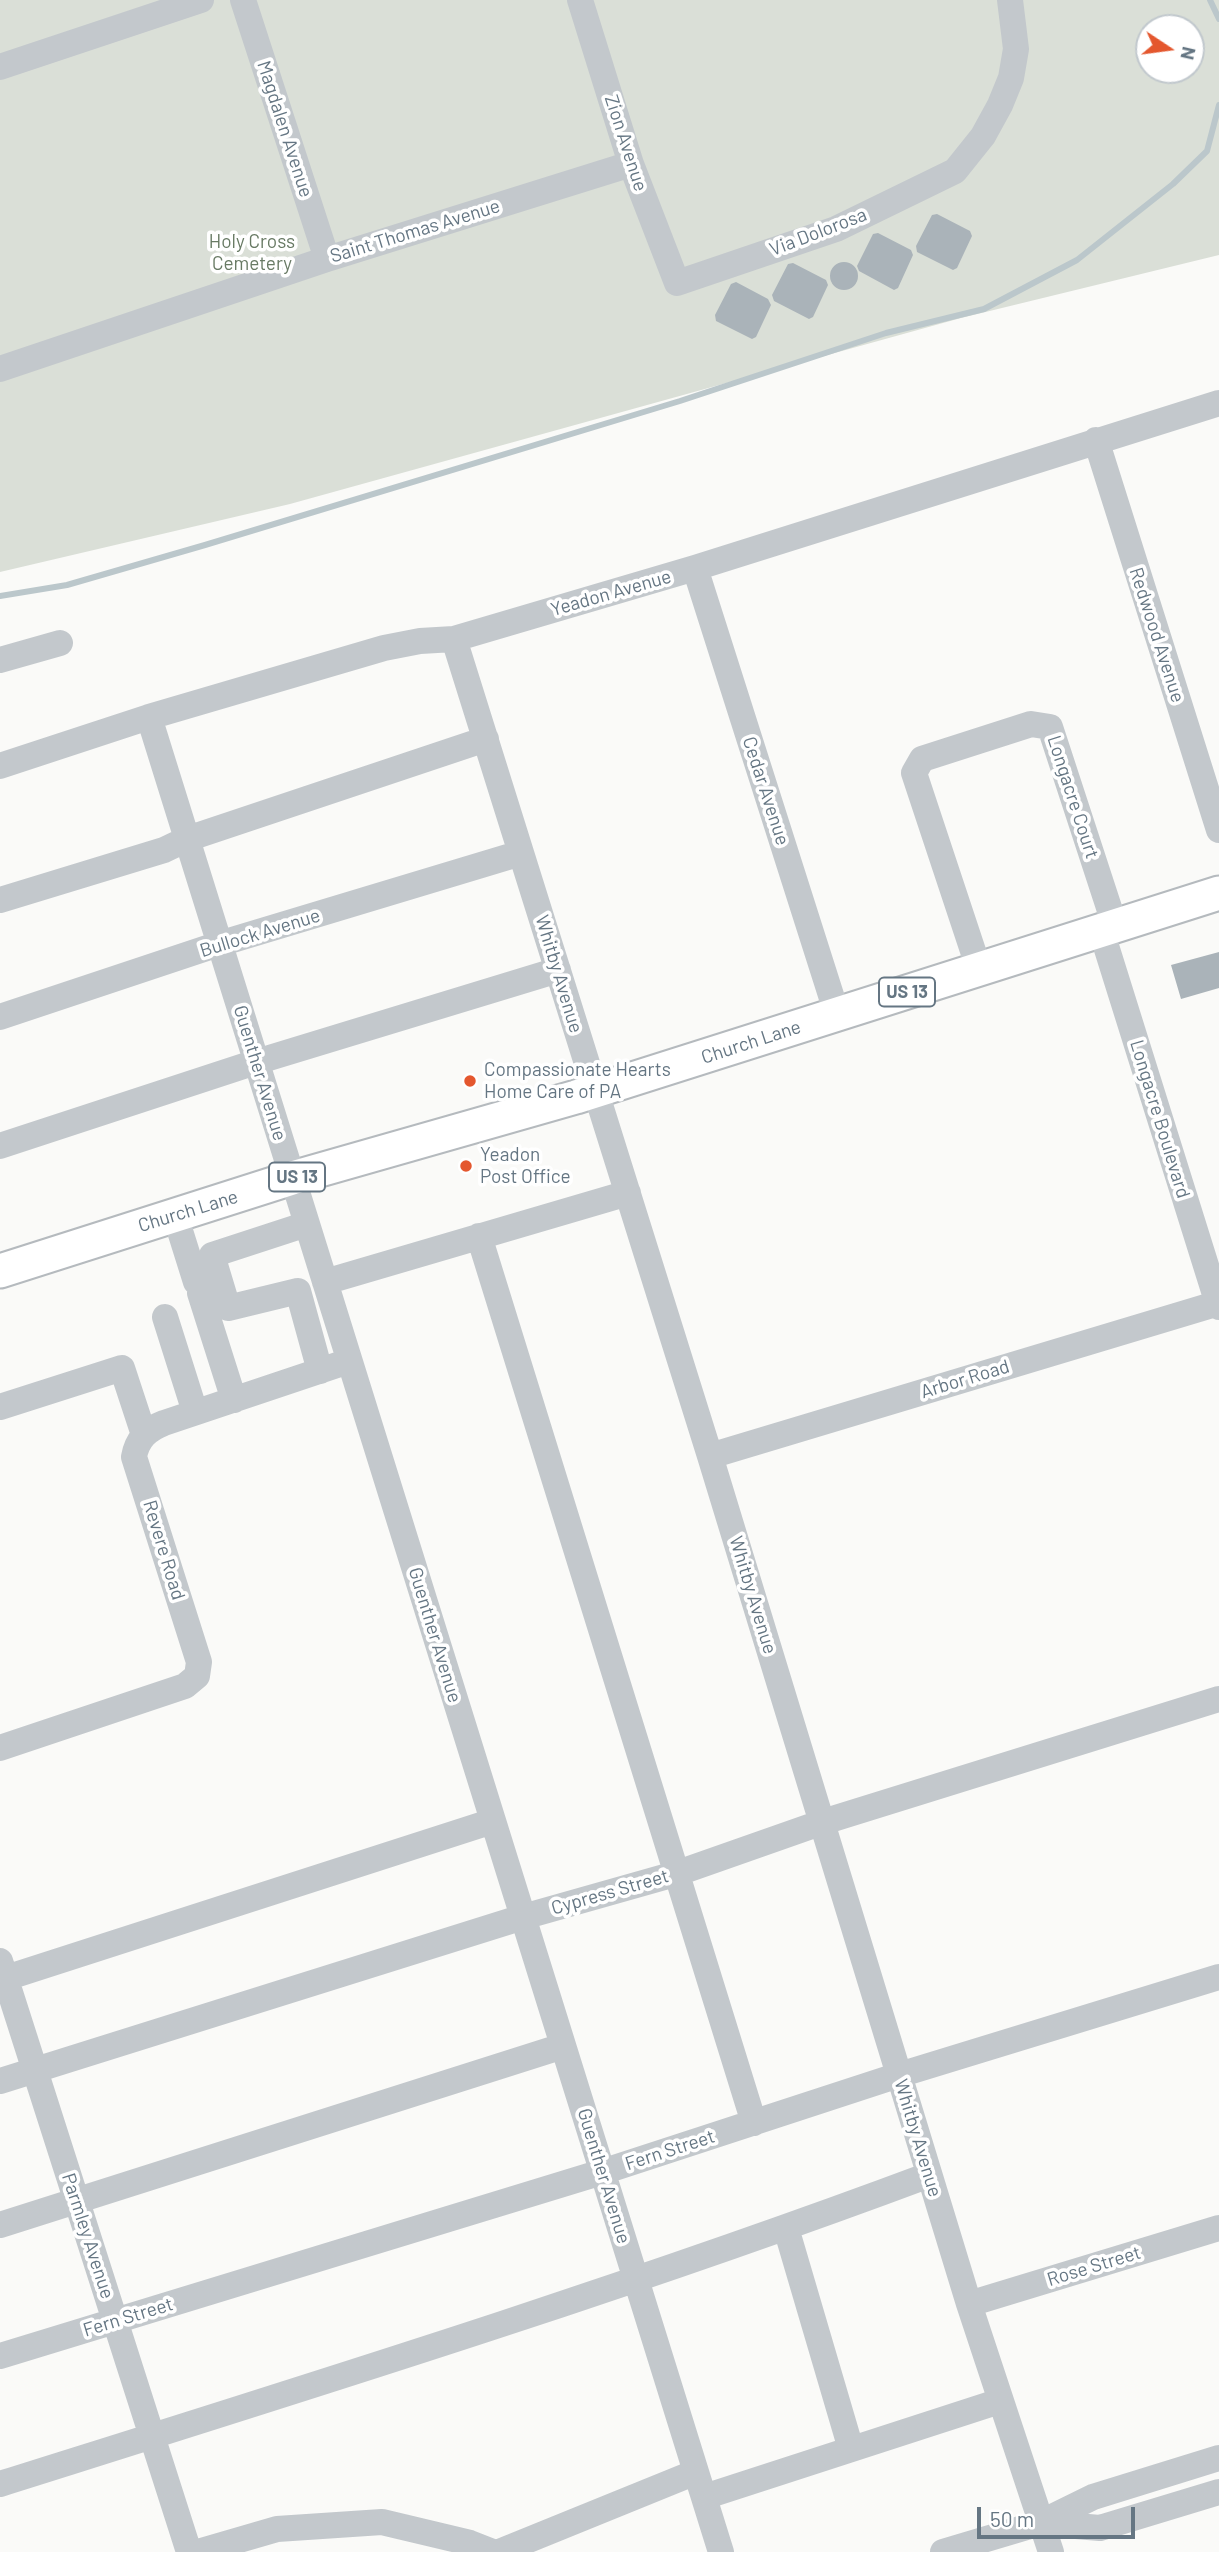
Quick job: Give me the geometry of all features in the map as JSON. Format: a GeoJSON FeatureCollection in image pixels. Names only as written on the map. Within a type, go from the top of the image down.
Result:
{"type":"FeatureCollection","features":[{"type":"Feature","properties":{"kind":"main road","name":"Church Lane"},"geometry":{"type":"LineString","coordinates":[[0,1271],[292,1178],[596,1091],[1219,893]]}},
{"type":"Feature","properties":{"kind":"street"},"geometry":{"type":"LineString","coordinates":[[0,66],[201,0]]}},
{"type":"Feature","properties":{"kind":"street","name":"Magdalen Avenue"},"geometry":{"type":"LineString","coordinates":[[243,0],[327,259]]}},
{"type":"Feature","properties":{"kind":"street","name":"Zion Avenue"},"geometry":{"type":"LineString","coordinates":[[580,0],[631,164],[677,283]]}},
{"type":"Feature","properties":{"kind":"street","name":"Via Dolorosa"},"geometry":{"type":"LineString","coordinates":[[677,283],[836,229],[955,171],[983,136],[1011,78],[1016,49],[1010,0]]}},
{"type":"Feature","properties":{"kind":"street","name":"Saint Thomas Avenue"},"geometry":{"type":"LineString","coordinates":[[0,369],[327,259],[631,164]]}},
{"type":"Feature","properties":{"kind":"street","name":"Yeadon Avenue"},"geometry":{"type":"LineString","coordinates":[[0,766],[149,717],[384,648],[420,641],[454,639],[695,568],[1219,403]]}},
{"type":"Feature","properties":{"kind":"street","name":"Redwood Avenue"},"geometry":{"type":"LineString","coordinates":[[1096,440],[1219,830]]}},
{"type":"Feature","properties":{"kind":"street","name":"Cedar Avenue"},"geometry":{"type":"LineString","coordinates":[[695,568],[836,1014]]}},
{"type":"Feature","properties":{"kind":"street","name":"Whitby Avenue"},"geometry":{"type":"LineString","coordinates":[[454,639],[710,1456],[969,2304],[1051,2552]]}},
{"type":"Feature","properties":{"kind":"street"},"geometry":{"type":"LineString","coordinates":[[0,660],[60,643]]}},
{"type":"Feature","properties":{"kind":"street","name":"Guenther Avenue"},"geometry":{"type":"LineString","coordinates":[[149,717],[721,2552]]}},
{"type":"Feature","properties":{"kind":"street","name":"Longacre Court"},"geometry":{"type":"LineString","coordinates":[[979,969],[914,773],[922,759],[1031,724],[1050,727],[1108,928]]}},
{"type":"Feature","properties":{"kind":"street"},"geometry":{"type":"LineString","coordinates":[[0,900],[164,850],[187,839],[486,739]]}},
{"type":"Feature","properties":{"kind":"street","name":"Bullock Avenue"},"geometry":{"type":"LineString","coordinates":[[0,1017],[219,944],[521,853]]}},
{"type":"Feature","properties":{"kind":"street","name":"Longacre Boulevard"},"geometry":{"type":"LineString","coordinates":[[1108,928],[1219,1304]]}},
{"type":"Feature","properties":{"kind":"street"},"geometry":{"type":"LineString","coordinates":[[0,1146],[256,1062],[558,970]]}},
{"type":"Feature","properties":{"kind":"street"},"geometry":{"type":"LineString","coordinates":[[325,1282],[628,1193]]}},
{"type":"Feature","properties":{"kind":"street"},"geometry":{"type":"LineString","coordinates":[[175,1215],[234,1400]]}},
{"type":"Feature","properties":{"kind":"street"},"geometry":{"type":"LineString","coordinates":[[307,1224],[212,1255],[228,1308],[298,1291],[320,1371]]}},
{"type":"Feature","properties":{"kind":"street"},"geometry":{"type":"LineString","coordinates":[[479,1236],[754,2123]]}},
{"type":"Feature","properties":{"kind":"street","name":"Arbor Road"},"geometry":{"type":"LineString","coordinates":[[710,1456],[1219,1304]]}},
{"type":"Feature","properties":{"kind":"street"},"geometry":{"type":"LineString","coordinates":[[165,1317],[195,1412]]}},
{"type":"Feature","properties":{"kind":"street"},"geometry":{"type":"LineString","coordinates":[[0,1406],[122,1368],[144,1436],[155,1426],[349,1362]]}},
{"type":"Feature","properties":{"kind":"street","name":"Revere Road"},"geometry":{"type":"LineString","coordinates":[[0,1748],[185,1686],[197,1676],[199,1662],[134,1457],[136,1447],[144,1436]]}},
{"type":"Feature","properties":{"kind":"street","name":"Cypress Street"},"geometry":{"type":"LineString","coordinates":[[0,2081],[523,1917],[675,1874],[823,1822],[1219,1699]]}},
{"type":"Feature","properties":{"kind":"street"},"geometry":{"type":"LineString","coordinates":[[2,1973],[493,1821]]}},
{"type":"Feature","properties":{"kind":"street","name":"Parmley Avenue"},"geometry":{"type":"LineString","coordinates":[[2,1973],[189,2552]]}},
{"type":"Feature","properties":{"kind":"street","name":"Fern Street"},"geometry":{"type":"LineString","coordinates":[[0,2356],[602,2172],[899,2075],[1219,1977]]}},
{"type":"Feature","properties":{"kind":"street"},"geometry":{"type":"LineString","coordinates":[[0,2225],[563,2046]]}},
{"type":"Feature","properties":{"kind":"street"},"geometry":{"type":"LineString","coordinates":[[0,2484],[365,2369],[786,2228],[929,2175]]}},
{"type":"Feature","properties":{"kind":"street"},"geometry":{"type":"LineString","coordinates":[[786,2228],[851,2449]]}},
{"type":"Feature","properties":{"kind":"street","name":"Rose Street"},"geometry":{"type":"LineString","coordinates":[[969,2304],[1219,2228]]}},
{"type":"Feature","properties":{"kind":"street"},"geometry":{"type":"LineString","coordinates":[[704,2497],[1000,2401]]}},
{"type":"Feature","properties":{"kind":"street"},"geometry":{"type":"LineString","coordinates":[[943,2552],[1040,2523],[1093,2497],[1219,2458]]}},
{"type":"Feature","properties":{"kind":"street"},"geometry":{"type":"LineString","coordinates":[[499,2552],[696,2472]]}},
{"type":"Feature","properties":{"kind":"street"},"geometry":{"type":"LineString","coordinates":[[1040,2523],[1100,2528],[1219,2492]]}},
{"type":"Feature","properties":{"kind":"street"},"geometry":{"type":"LineString","coordinates":[[198,2552],[277,2529],[382,2522],[470,2543],[493,2552]]}},
{"type":"Feature","properties":{"kind":"green space","name":"Holy Cross Cemetery"},"geometry":{"type":"Polygon","coordinates":[[[0,0],[1219,0],[1219,255],[961,318],[290,504],[0,572],[0,0]]]}},
{"type":"Feature","properties":{"kind":"building"},"geometry":{"type":"Polygon","coordinates":[[[937,214],[970,231],[972,236],[957,268],[953,270],[917,252],[916,246],[932,215],[937,214]]]}},
{"type":"Feature","properties":{"kind":"building"},"geometry":{"type":"Polygon","coordinates":[[[878,233],[911,250],[913,255],[898,288],[894,290],[859,271],[857,266],[873,234],[878,233]]]}},
{"type":"Feature","properties":{"kind":"building"},"geometry":{"type":"Polygon","coordinates":[[[844,262],[854,266],[858,276],[854,286],[844,290],[834,286],[830,276],[834,266],[844,262]]]}},
{"type":"Feature","properties":{"kind":"building"},"geometry":{"type":"Polygon","coordinates":[[[793,263],[826,280],[828,285],[813,317],[809,319],[774,301],[772,295],[788,264],[793,263]]]}},
{"type":"Feature","properties":{"kind":"building"},"geometry":{"type":"Polygon","coordinates":[[[736,282],[768,299],[771,305],[756,337],[752,339],[716,321],[715,315],[731,284],[736,282]]]}},
{"type":"Feature","properties":{"kind":"building"},"geometry":{"type":"Polygon","coordinates":[[[1219,952],[1219,988],[1181,999],[1171,965],[1219,952]]]}},
{"type":"Feature","properties":{"kind":"waterway"},"geometry":{"type":"LineString","coordinates":[[1210,0],[1219,19]]}},
{"type":"Feature","properties":{"kind":"waterway"},"geometry":{"type":"LineString","coordinates":[[0,596],[67,585],[205,545],[680,401],[886,333],[984,309],[1077,260],[1173,184],[1207,151],[1219,105]]}},
{"type":"Feature","properties":{"kind":"place","name":"Compassionate Hearts Home Care of PA"},"geometry":{"type":"Point","coordinates":[470,1081]}},
{"type":"Feature","properties":{"kind":"place","name":"Yeadon Post Office"},"geometry":{"type":"Point","coordinates":[466,1166]}}]}
